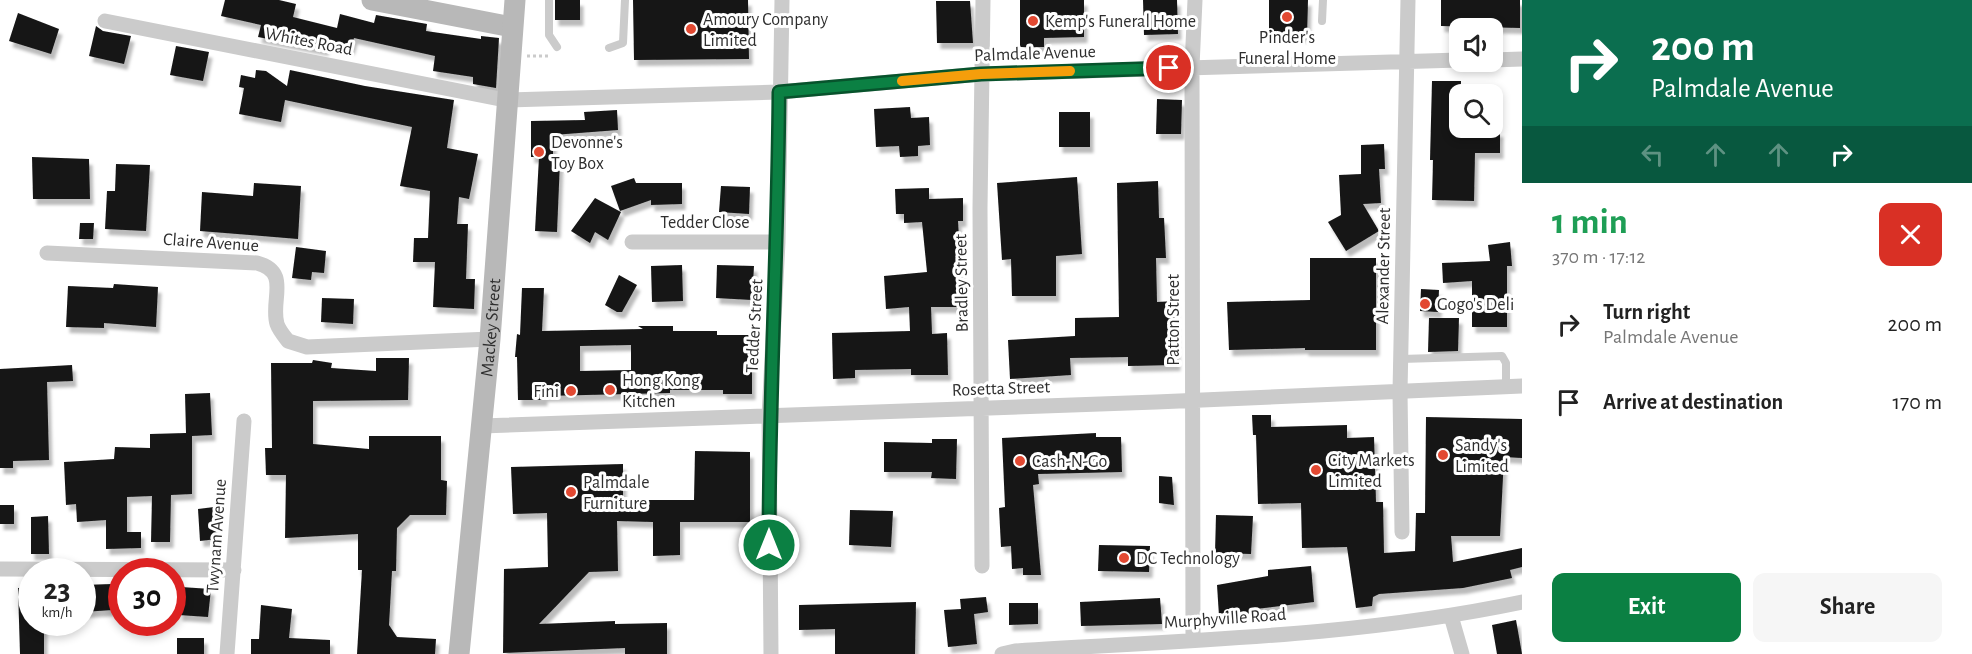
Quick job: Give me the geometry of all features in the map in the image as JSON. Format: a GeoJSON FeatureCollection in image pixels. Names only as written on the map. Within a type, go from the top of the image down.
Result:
{"type":"FeatureCollection","features":[{"type":"Feature","properties":{"kind":"main road"},"geometry":{"type":"LineString","coordinates":[[372,0],[512,27]]}},
{"type":"Feature","properties":{"kind":"main road","name":"Mackey Street"},"geometry":{"type":"LineString","coordinates":[[459,654],[490,339],[505,100],[515,0]]}},
{"type":"Feature","properties":{"kind":"street","name":"Tedder Street"},"geometry":{"type":"LineString","coordinates":[[771,654],[769,416],[778,242],[782,0]]}},
{"type":"Feature","properties":{"kind":"street","name":"Bradley Street"},"geometry":{"type":"LineString","coordinates":[[982,0],[982,566]]}},
{"type":"Feature","properties":{"kind":"street","name":"Patton Street"},"geometry":{"type":"LineString","coordinates":[[1193,640],[1192,67],[1195,0]]}},
{"type":"Feature","properties":{"kind":"street","name":"Alexander Street"},"geometry":{"type":"LineString","coordinates":[[1402,532],[1400,392],[1408,0]]}},
{"type":"Feature","properties":{"kind":"street","name":"Whites Road"},"geometry":{"type":"LineString","coordinates":[[105,21],[505,100]]}},
{"type":"Feature","properties":{"kind":"street"},"geometry":{"type":"LineString","coordinates":[[1503,60],[1522,59]]}},
{"type":"Feature","properties":{"kind":"street","name":"Palmdale Avenue"},"geometry":{"type":"LineString","coordinates":[[505,100],[779,92],[981,74],[1449,60]]}},
{"type":"Feature","properties":{"kind":"street","name":"Tedder Close"},"geometry":{"type":"LineString","coordinates":[[632,242],[778,242]]}},
{"type":"Feature","properties":{"kind":"street","name":"Claire Avenue"},"geometry":{"type":"LineString","coordinates":[[46,253],[257,262],[269,266],[276,276],[277,325],[288,341],[307,347],[490,339]]}},
{"type":"Feature","properties":{"kind":"street","name":"Rosetta Street"},"geometry":{"type":"LineString","coordinates":[[482,426],[1522,386]]}},
{"type":"Feature","properties":{"kind":"street","name":"Twynam Avenue"},"geometry":{"type":"LineString","coordinates":[[226,654],[244,421]]}},
{"type":"Feature","properties":{"kind":"street"},"geometry":{"type":"LineString","coordinates":[[0,569],[234,570]]}},
{"type":"Feature","properties":{"kind":"street","name":"Murphyville Road"},"geometry":{"type":"LineString","coordinates":[[1002,654],[1015,651],[1244,638],[1451,616],[1522,602]]}},
{"type":"Feature","properties":{"kind":"street"},"geometry":{"type":"LineString","coordinates":[[1451,616],[1462,654]]}},
{"type":"Feature","properties":{"kind":"lane"},"geometry":{"type":"LineString","coordinates":[[549,0],[549,35],[557,47]]}},
{"type":"Feature","properties":{"kind":"lane"},"geometry":{"type":"LineString","coordinates":[[609,48],[623,43],[624,0]]}},
{"type":"Feature","properties":{"kind":"lane"},"geometry":{"type":"LineString","coordinates":[[1322,21],[1323,0]]}},
{"type":"Feature","properties":{"kind":"lane"},"geometry":{"type":"LineString","coordinates":[[1401,359],[1502,356],[1506,363],[1506,387]]}},
{"type":"Feature","properties":{"kind":"path"},"geometry":{"type":"LineString","coordinates":[[510,55],[550,57],[557,47]]}},
{"type":"Feature","properties":{"kind":"building"},"geometry":{"type":"Polygon","coordinates":[[[225,0],[279,0],[296,4],[293,17],[337,28],[340,14],[374,23],[376,15],[427,24],[426,31],[481,39],[481,36],[499,38],[496,88],[473,84],[473,77],[433,71],[435,56],[354,38],[351,49],[327,42],[325,50],[258,37],[261,25],[221,16],[225,0]]]}},
{"type":"Feature","properties":{"kind":"building"},"geometry":{"type":"Polygon","coordinates":[[[555,0],[580,0],[580,20],[555,20],[555,0]]]}},
{"type":"Feature","properties":{"kind":"building","name":"Amoury Company Limited"},"geometry":{"type":"Polygon","coordinates":[[[633,0],[748,0],[749,59],[634,60],[633,0]]]}},
{"type":"Feature","properties":{"kind":"building"},"geometry":{"type":"Polygon","coordinates":[[[1020,0],[1084,0],[1084,37],[1044,38],[1044,47],[1020,47],[1020,0]]]}},
{"type":"Feature","properties":{"kind":"building"},"geometry":{"type":"Polygon","coordinates":[[[1143,0],[1177,0],[1178,34],[1144,35],[1143,0]]]}},
{"type":"Feature","properties":{"kind":"building"},"geometry":{"type":"Polygon","coordinates":[[[1269,0],[1308,0],[1307,37],[1269,36],[1269,0]]]}},
{"type":"Feature","properties":{"kind":"building"},"geometry":{"type":"Polygon","coordinates":[[[1441,0],[1520,0],[1520,28],[1503,28],[1503,18],[1449,18],[1449,26],[1441,26],[1441,0]]]}},
{"type":"Feature","properties":{"kind":"building"},"geometry":{"type":"Polygon","coordinates":[[[936,1],[970,1],[973,43],[937,43],[936,1]]]}},
{"type":"Feature","properties":{"kind":"building"},"geometry":{"type":"Polygon","coordinates":[[[18,13],[59,29],[51,54],[9,41],[18,13]]]}},
{"type":"Feature","properties":{"kind":"building"},"geometry":{"type":"Polygon","coordinates":[[[96,26],[103,31],[131,36],[124,64],[89,56],[96,26]]]}},
{"type":"Feature","properties":{"kind":"building"},"geometry":{"type":"Polygon","coordinates":[[[176,46],[209,52],[203,81],[170,75],[176,46]]]}},
{"type":"Feature","properties":{"kind":"building"},"geometry":{"type":"Polygon","coordinates":[[[256,70],[266,71],[287,86],[290,70],[365,86],[454,100],[447,148],[478,154],[469,199],[459,197],[457,224],[468,224],[466,279],[475,279],[474,309],[433,307],[435,262],[413,262],[414,238],[428,238],[430,191],[400,186],[412,127],[285,100],[281,122],[239,114],[244,88],[239,87],[241,75],[255,78],[256,70]]]}},
{"type":"Feature","properties":{"kind":"building"},"geometry":{"type":"Polygon","coordinates":[[[1432,81],[1461,81],[1461,84],[1449,84],[1449,138],[1500,138],[1500,153],[1475,153],[1474,201],[1432,200],[1433,160],[1430,160],[1432,81]]]}},
{"type":"Feature","properties":{"kind":"building"},"geometry":{"type":"Polygon","coordinates":[[[1157,99],[1182,100],[1181,134],[1156,134],[1157,99]]]}},
{"type":"Feature","properties":{"kind":"building"},"geometry":{"type":"Polygon","coordinates":[[[910,107],[911,118],[929,117],[930,145],[918,146],[918,156],[900,157],[899,146],[876,147],[874,109],[910,107]]]}},
{"type":"Feature","properties":{"kind":"building"},"geometry":{"type":"Polygon","coordinates":[[[617,110],[618,130],[553,135],[553,160],[560,161],[557,232],[535,231],[539,157],[531,157],[531,121],[585,120],[584,112],[617,110]]]}},
{"type":"Feature","properties":{"kind":"building"},"geometry":{"type":"Polygon","coordinates":[[[1059,112],[1090,112],[1090,147],[1059,147],[1059,112]]]}},
{"type":"Feature","properties":{"kind":"building"},"geometry":{"type":"Polygon","coordinates":[[[1384,144],[1385,169],[1379,169],[1381,203],[1363,204],[1379,231],[1346,251],[1328,222],[1341,215],[1339,175],[1361,174],[1361,145],[1384,144]]]}},
{"type":"Feature","properties":{"kind":"building"},"geometry":{"type":"Polygon","coordinates":[[[32,157],[89,159],[90,199],[33,199],[32,157]]]}},
{"type":"Feature","properties":{"kind":"building"},"geometry":{"type":"Polygon","coordinates":[[[116,164],[150,165],[146,231],[105,229],[107,191],[115,191],[116,164]]]}},
{"type":"Feature","properties":{"kind":"building"},"geometry":{"type":"Polygon","coordinates":[[[1077,177],[1082,254],[1056,256],[1056,296],[1012,296],[1011,259],[1002,260],[997,183],[1077,177]]]}},
{"type":"Feature","properties":{"kind":"building"},"geometry":{"type":"Polygon","coordinates":[[[634,178],[636,183],[682,183],[682,204],[651,205],[651,200],[620,211],[611,186],[634,178]]]}},
{"type":"Feature","properties":{"kind":"building"},"geometry":{"type":"Polygon","coordinates":[[[1158,181],[1159,218],[1164,218],[1166,258],[1156,258],[1157,302],[1175,301],[1177,365],[1128,366],[1128,357],[1070,358],[1071,375],[1010,379],[1008,340],[1075,336],[1075,318],[1119,317],[1117,183],[1158,181]]]}},
{"type":"Feature","properties":{"kind":"building"},"geometry":{"type":"Polygon","coordinates":[[[254,183],[301,186],[298,239],[200,231],[202,192],[253,196],[254,183]]]}},
{"type":"Feature","properties":{"kind":"building"},"geometry":{"type":"Polygon","coordinates":[[[721,186],[750,187],[749,214],[719,212],[721,186]]]}},
{"type":"Feature","properties":{"kind":"building"},"geometry":{"type":"Polygon","coordinates":[[[929,188],[929,199],[963,198],[963,221],[958,221],[963,307],[931,307],[932,334],[947,333],[948,375],[911,375],[911,369],[855,370],[855,378],[833,379],[832,333],[910,331],[909,307],[886,309],[884,276],[927,272],[922,222],[904,223],[904,214],[896,214],[895,189],[929,188]]]}},
{"type":"Feature","properties":{"kind":"building"},"geometry":{"type":"Polygon","coordinates":[[[595,198],[621,212],[608,240],[595,232],[590,243],[571,231],[595,198]]]}},
{"type":"Feature","properties":{"kind":"building"},"geometry":{"type":"Polygon","coordinates":[[[80,223],[94,223],[93,239],[79,239],[80,223]]]}},
{"type":"Feature","properties":{"kind":"building"},"geometry":{"type":"Polygon","coordinates":[[[1510,242],[1512,266],[1507,266],[1507,327],[1472,327],[1472,281],[1443,283],[1442,263],[1490,261],[1488,245],[1510,242]]]}},
{"type":"Feature","properties":{"kind":"building"},"geometry":{"type":"Polygon","coordinates":[[[296,247],[326,251],[324,273],[312,272],[311,280],[292,278],[296,247]]]}},
{"type":"Feature","properties":{"kind":"building"},"geometry":{"type":"Polygon","coordinates":[[[1310,258],[1376,258],[1376,350],[1305,350],[1305,348],[1229,350],[1227,302],[1310,300],[1310,258]]]}},
{"type":"Feature","properties":{"kind":"building"},"geometry":{"type":"Polygon","coordinates":[[[682,265],[683,301],[652,302],[651,266],[682,265]]]}},
{"type":"Feature","properties":{"kind":"building"},"geometry":{"type":"Polygon","coordinates":[[[717,265],[754,266],[752,300],[716,298],[717,265]]]}},
{"type":"Feature","properties":{"kind":"building"},"geometry":{"type":"Polygon","coordinates":[[[619,275],[637,285],[622,312],[617,312],[605,305],[619,275]]]}},
{"type":"Feature","properties":{"kind":"building"},"geometry":{"type":"Polygon","coordinates":[[[114,284],[158,287],[156,327],[104,323],[104,328],[66,327],[68,286],[113,288],[114,284]]]}},
{"type":"Feature","properties":{"kind":"building"},"geometry":{"type":"Polygon","coordinates":[[[522,288],[544,288],[542,331],[643,329],[638,326],[673,326],[673,331],[717,331],[717,335],[752,335],[752,394],[723,394],[723,390],[670,390],[670,393],[544,396],[544,400],[518,400],[517,357],[515,357],[517,334],[520,335],[522,288]],[[631,345],[580,346],[580,371],[631,370],[631,345]]]}},
{"type":"Feature","properties":{"kind":"building"},"geometry":{"type":"Polygon","coordinates":[[[1421,289],[1439,290],[1438,312],[1420,311],[1421,289]]]}},
{"type":"Feature","properties":{"kind":"building"},"geometry":{"type":"Polygon","coordinates":[[[322,298],[354,299],[353,324],[321,322],[322,298]]]}},
{"type":"Feature","properties":{"kind":"building"},"geometry":{"type":"Polygon","coordinates":[[[1429,318],[1459,318],[1458,351],[1428,352],[1429,318]]]}},
{"type":"Feature","properties":{"kind":"building"},"geometry":{"type":"Polygon","coordinates":[[[376,358],[409,358],[408,400],[313,401],[313,444],[369,449],[369,436],[441,436],[441,480],[447,481],[446,515],[410,515],[397,528],[396,571],[392,571],[389,625],[397,637],[436,639],[435,654],[357,654],[362,570],[358,570],[358,534],[285,538],[286,475],[266,475],[265,448],[272,448],[271,363],[312,363],[313,360],[332,363],[331,368],[376,371],[376,358]]]}},
{"type":"Feature","properties":{"kind":"building"},"geometry":{"type":"Polygon","coordinates":[[[72,365],[73,381],[47,382],[49,460],[13,461],[13,468],[0,468],[0,369],[72,365]]]}},
{"type":"Feature","properties":{"kind":"building"},"geometry":{"type":"Polygon","coordinates":[[[210,393],[212,435],[192,436],[192,494],[171,495],[170,542],[151,542],[152,496],[127,497],[127,532],[141,532],[141,548],[106,549],[106,520],[77,522],[76,504],[66,505],[64,462],[114,459],[115,447],[150,448],[150,434],[186,433],[185,394],[210,393]]]}},
{"type":"Feature","properties":{"kind":"building"},"geometry":{"type":"Polygon","coordinates":[[[1252,415],[1271,415],[1271,427],[1347,425],[1347,438],[1374,437],[1376,502],[1383,502],[1384,553],[1415,551],[1416,513],[1425,513],[1426,417],[1522,419],[1522,458],[1504,457],[1500,536],[1451,536],[1453,562],[1522,548],[1522,567],[1510,570],[1512,578],[1463,588],[1379,594],[1373,597],[1372,606],[1356,608],[1347,547],[1302,548],[1301,503],[1258,504],[1256,435],[1253,435],[1252,415]]]}},
{"type":"Feature","properties":{"kind":"building"},"geometry":{"type":"Polygon","coordinates":[[[1096,433],[1096,437],[1121,437],[1122,472],[1038,474],[1039,484],[1033,485],[1041,575],[1023,575],[1023,568],[1012,569],[1011,546],[1001,547],[999,508],[1005,507],[1002,438],[1096,433]]]}},
{"type":"Feature","properties":{"kind":"building"},"geometry":{"type":"Polygon","coordinates":[[[932,439],[957,439],[956,479],[931,478],[932,472],[884,472],[884,442],[932,443],[932,439]]]}},
{"type":"Feature","properties":{"kind":"building"},"geometry":{"type":"Polygon","coordinates":[[[695,451],[750,452],[750,522],[680,522],[680,555],[653,556],[653,522],[617,521],[618,571],[589,572],[539,624],[615,621],[615,624],[667,623],[667,654],[625,654],[625,648],[503,653],[504,569],[548,567],[547,513],[513,514],[511,467],[623,464],[623,500],[694,500],[695,451]]]}},
{"type":"Feature","properties":{"kind":"building"},"geometry":{"type":"Polygon","coordinates":[[[1159,476],[1172,477],[1174,505],[1159,503],[1159,476]]]}},
{"type":"Feature","properties":{"kind":"building"},"geometry":{"type":"Polygon","coordinates":[[[0,505],[14,505],[14,524],[0,524],[0,505]]]}},
{"type":"Feature","properties":{"kind":"building"},"geometry":{"type":"Polygon","coordinates":[[[214,507],[217,539],[200,541],[198,509],[214,507]]]}},
{"type":"Feature","properties":{"kind":"building"},"geometry":{"type":"Polygon","coordinates":[[[850,510],[893,511],[891,547],[849,545],[850,510]]]}},
{"type":"Feature","properties":{"kind":"building"},"geometry":{"type":"Polygon","coordinates":[[[1216,515],[1253,516],[1251,554],[1215,553],[1216,515]]]}},
{"type":"Feature","properties":{"kind":"building"},"geometry":{"type":"Polygon","coordinates":[[[48,516],[49,554],[31,554],[31,517],[48,516]]]}},
{"type":"Feature","properties":{"kind":"building","name":"DC Technology"},"geometry":{"type":"Polygon","coordinates":[[[1099,545],[1150,546],[1149,572],[1098,571],[1099,545]]]}},
{"type":"Feature","properties":{"kind":"building"},"geometry":{"type":"Polygon","coordinates":[[[1311,566],[1314,602],[1256,609],[1256,613],[1219,616],[1217,585],[1268,576],[1268,570],[1311,566]]]}},
{"type":"Feature","properties":{"kind":"building"},"geometry":{"type":"Polygon","coordinates":[[[108,584],[108,610],[96,611],[96,585],[108,584]]]}},
{"type":"Feature","properties":{"kind":"building"},"geometry":{"type":"Polygon","coordinates":[[[186,587],[211,589],[208,617],[186,615],[186,587]]]}},
{"type":"Feature","properties":{"kind":"building"},"geometry":{"type":"Polygon","coordinates":[[[986,597],[988,612],[974,614],[977,644],[948,647],[944,610],[961,609],[960,599],[986,597]]]}},
{"type":"Feature","properties":{"kind":"building"},"geometry":{"type":"Polygon","coordinates":[[[1160,598],[1162,624],[1081,626],[1080,602],[1160,598]]]}},
{"type":"Feature","properties":{"kind":"building"},"geometry":{"type":"Polygon","coordinates":[[[916,602],[915,654],[835,654],[835,629],[799,630],[799,605],[916,602]]]}},
{"type":"Feature","properties":{"kind":"building"},"geometry":{"type":"Polygon","coordinates":[[[1009,603],[1038,603],[1038,624],[1009,625],[1009,603]]]}},
{"type":"Feature","properties":{"kind":"building"},"geometry":{"type":"Polygon","coordinates":[[[261,605],[292,609],[289,638],[330,640],[330,654],[251,654],[251,639],[259,639],[261,605]]]}},
{"type":"Feature","properties":{"kind":"building"},"geometry":{"type":"Polygon","coordinates":[[[1516,620],[1522,654],[1497,654],[1492,625],[1516,620]]]}},
{"type":"Feature","properties":{"kind":"building"},"geometry":{"type":"Polygon","coordinates":[[[19,636],[44,636],[44,654],[20,654],[19,636]]]}},
{"type":"Feature","properties":{"kind":"building"},"geometry":{"type":"Polygon","coordinates":[[[177,638],[204,638],[204,654],[177,654],[177,638]]]}},
{"type":"Feature","properties":{"kind":"slow traffic"},"geometry":{"type":"LineString","coordinates":[[902,81],[981,74],[1070,71]]}},
{"type":"Feature","properties":{"kind":"place","name":"Pinder's Funeral Home"},"geometry":{"type":"Point","coordinates":[1287,17]}},
{"type":"Feature","properties":{"kind":"place","name":"Kemp's Funeral Home"},"geometry":{"type":"Point","coordinates":[1033,21]}},
{"type":"Feature","properties":{"kind":"place","name":"Amoury Company Limited"},"geometry":{"type":"Point","coordinates":[691,29]}},
{"type":"Feature","properties":{"kind":"place","name":"Devonne's Toy Box"},"geometry":{"type":"Point","coordinates":[539,152]}},
{"type":"Feature","properties":{"kind":"place","name":"Gogo's Deli"},"geometry":{"type":"Point","coordinates":[1425,304]}},
{"type":"Feature","properties":{"kind":"place","name":"Hong Kong Kitchen"},"geometry":{"type":"Point","coordinates":[610,390]}},
{"type":"Feature","properties":{"kind":"place","name":"Fini"},"geometry":{"type":"Point","coordinates":[571,391]}},
{"type":"Feature","properties":{"kind":"place","name":"Sandy's Limited"},"geometry":{"type":"Point","coordinates":[1443,455]}},
{"type":"Feature","properties":{"kind":"place","name":"Cash-N-Go"},"geometry":{"type":"Point","coordinates":[1020,461]}},
{"type":"Feature","properties":{"kind":"place","name":"City Markets Limited"},"geometry":{"type":"Point","coordinates":[1316,470]}},
{"type":"Feature","properties":{"kind":"place","name":"Palmdale Furniture"},"geometry":{"type":"Point","coordinates":[571,492]}},
{"type":"Feature","properties":{"kind":"place","name":"DC Technology"},"geometry":{"type":"Point","coordinates":[1124,558]}},
{"type":"Feature","properties":{"kind":"route"},"geometry":{"type":"LineString","coordinates":[[769,545],[769,416],[778,242],[779,92],[981,74],[1169,68]]}}]}
